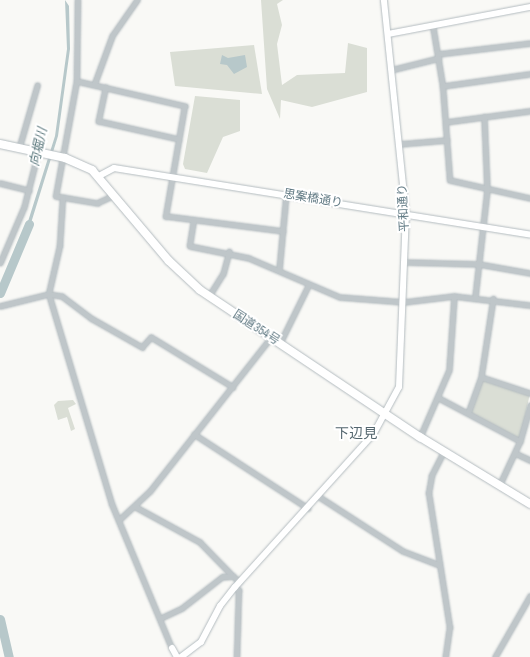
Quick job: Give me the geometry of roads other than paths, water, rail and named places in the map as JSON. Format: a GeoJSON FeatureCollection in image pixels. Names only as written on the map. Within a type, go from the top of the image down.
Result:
{"type":"FeatureCollection","features":[{"type":"Feature","properties":{"kind":"highway","name":"国道354号"},"geometry":{"type":"LineString","coordinates":[[0,144],[63,157],[99,176],[169,261],[209,296],[420,437],[530,504]]}},
{"type":"Feature","properties":{"kind":"street"},"geometry":{"type":"LineString","coordinates":[[78,0],[77,81],[56,196],[97,203],[114,195]]}},
{"type":"Feature","properties":{"kind":"street"},"geometry":{"type":"LineString","coordinates":[[94,84],[112,36],[136,0]]}},
{"type":"Feature","properties":{"kind":"street","name":"平和通り"},"geometry":{"type":"LineString","coordinates":[[181,657],[201,642],[220,606],[235,587],[308,508],[386,414],[399,387],[402,367],[406,214],[384,0]]}},
{"type":"Feature","properties":{"kind":"street"},"geometry":{"type":"LineString","coordinates":[[388,34],[530,7]]}},
{"type":"Feature","properties":{"kind":"street"},"geometry":{"type":"LineString","coordinates":[[434,25],[443,86],[450,180],[487,190],[530,198]]}},
{"type":"Feature","properties":{"kind":"street"},"geometry":{"type":"LineString","coordinates":[[391,70],[438,56],[530,43]]}},
{"type":"Feature","properties":{"kind":"street"},"geometry":{"type":"LineString","coordinates":[[443,86],[530,74]]}},
{"type":"Feature","properties":{"kind":"street"},"geometry":{"type":"LineString","coordinates":[[77,81],[182,103],[186,108],[171,179],[166,216],[283,231]]}},
{"type":"Feature","properties":{"kind":"street"},"geometry":{"type":"LineString","coordinates":[[18,148],[37,86]]}},
{"type":"Feature","properties":{"kind":"street"},"geometry":{"type":"LineString","coordinates":[[106,87],[99,121],[179,139]]}},
{"type":"Feature","properties":{"kind":"street"},"geometry":{"type":"LineString","coordinates":[[446,122],[530,111]]}},
{"type":"Feature","properties":{"kind":"street"},"geometry":{"type":"LineString","coordinates":[[476,297],[487,190],[484,117]]}},
{"type":"Feature","properties":{"kind":"street"},"geometry":{"type":"LineString","coordinates":[[399,144],[447,140]]}},
{"type":"Feature","properties":{"kind":"street"},"geometry":{"type":"LineString","coordinates":[[0,263],[13,239],[40,152]]}},
{"type":"Feature","properties":{"kind":"street","name":"思案橋通り"},"geometry":{"type":"LineString","coordinates":[[99,176],[114,168],[171,179],[286,194],[530,235]]}},
{"type":"Feature","properties":{"kind":"street"},"geometry":{"type":"LineString","coordinates":[[0,183],[29,190]]}},
{"type":"Feature","properties":{"kind":"street"},"geometry":{"type":"LineString","coordinates":[[279,270],[286,194]]}},
{"type":"Feature","properties":{"kind":"street"},"geometry":{"type":"LineString","coordinates":[[63,197],[60,246],[49,294],[119,520],[177,657]]}},
{"type":"Feature","properties":{"kind":"street"},"geometry":{"type":"LineString","coordinates":[[194,220],[190,246],[229,252],[279,270],[308,286],[340,297],[404,302],[454,296],[476,297],[530,306]]}},
{"type":"Feature","properties":{"kind":"street"},"geometry":{"type":"LineString","coordinates":[[209,296],[223,274],[229,252]]}},
{"type":"Feature","properties":{"kind":"street"},"geometry":{"type":"LineString","coordinates":[[405,262],[479,264],[530,273]]}},
{"type":"Feature","properties":{"kind":"street"},"geometry":{"type":"LineString","coordinates":[[280,343],[308,286]]}},
{"type":"Feature","properties":{"kind":"street"},"geometry":{"type":"LineString","coordinates":[[1,307],[49,294],[72,300],[91,318],[142,347],[151,337],[233,387]]}},
{"type":"Feature","properties":{"kind":"street"},"geometry":{"type":"LineString","coordinates":[[420,437],[439,398],[449,370],[454,296]]}},
{"type":"Feature","properties":{"kind":"street"},"geometry":{"type":"LineString","coordinates":[[468,413],[481,377],[493,299]]}},
{"type":"Feature","properties":{"kind":"street"},"geometry":{"type":"LineString","coordinates":[[119,520],[136,507],[233,387],[271,337]]}},
{"type":"Feature","properties":{"kind":"street"},"geometry":{"type":"LineString","coordinates":[[481,377],[530,393]]}},
{"type":"Feature","properties":{"kind":"street"},"geometry":{"type":"LineString","coordinates":[[439,398],[520,441]]}},
{"type":"Feature","properties":{"kind":"street"},"geometry":{"type":"LineString","coordinates":[[499,486],[520,441],[530,405]]}},
{"type":"Feature","properties":{"kind":"street"},"geometry":{"type":"LineString","coordinates":[[524,427],[530,430]]}},
{"type":"Feature","properties":{"kind":"street"},"geometry":{"type":"LineString","coordinates":[[194,434],[308,508]]}},
{"type":"Feature","properties":{"kind":"street"},"geometry":{"type":"LineString","coordinates":[[444,452],[432,476],[430,494],[439,565],[450,627],[446,657]]}},
{"type":"Feature","properties":{"kind":"street"},"geometry":{"type":"LineString","coordinates":[[515,453],[530,460]]}},
{"type":"Feature","properties":{"kind":"street"},"geometry":{"type":"LineString","coordinates":[[318,496],[403,551],[439,565]]}},
{"type":"Feature","properties":{"kind":"street"},"geometry":{"type":"LineString","coordinates":[[136,507],[200,542],[240,582]]}},
{"type":"Feature","properties":{"kind":"street"},"geometry":{"type":"LineString","coordinates":[[161,618],[182,608],[222,577],[234,576]]}},
{"type":"Feature","properties":{"kind":"street"},"geometry":{"type":"LineString","coordinates":[[235,587],[239,590],[237,657]]}},
{"type":"Feature","properties":{"kind":"street"},"geometry":{"type":"LineString","coordinates":[[495,657],[530,596]]}},
{"type":"Feature","properties":{"kind":"waterway","name":"向堀川"},"geometry":{"type":"LineString","coordinates":[[0,293],[29,224]]}},
{"type":"Feature","properties":{"kind":"waterway","name":"向堀川"},"geometry":{"type":"LineString","coordinates":[[0,619],[9,657]]}},
{"type":"Feature","properties":{"kind":"district","name":"下辺見"},"geometry":{"type":"Point","coordinates":[356,433]}}]}
